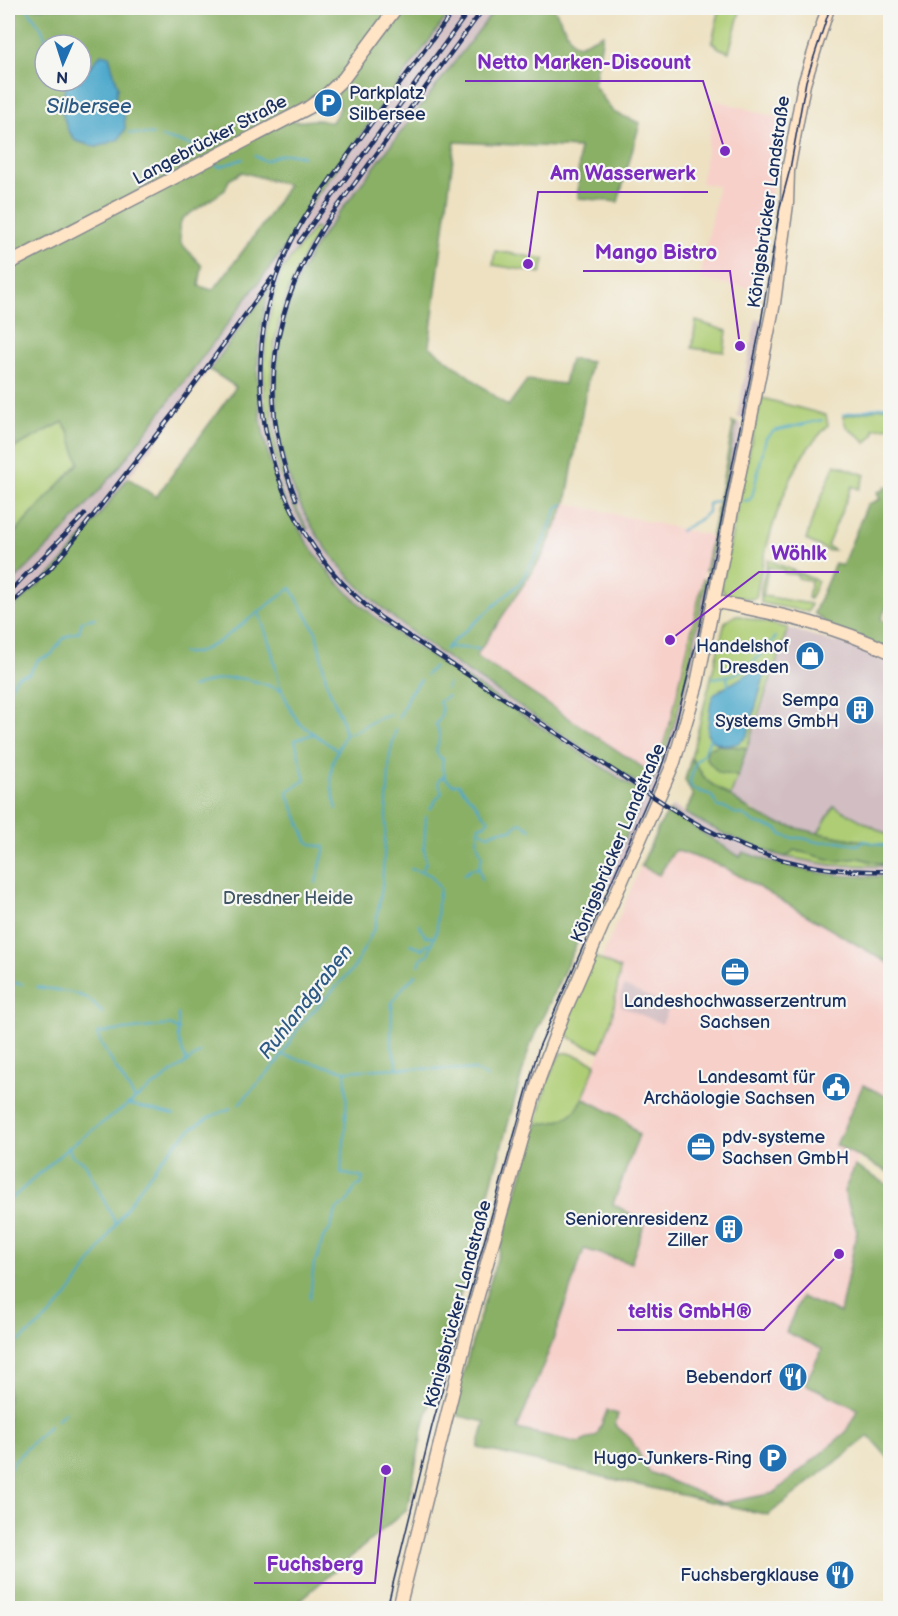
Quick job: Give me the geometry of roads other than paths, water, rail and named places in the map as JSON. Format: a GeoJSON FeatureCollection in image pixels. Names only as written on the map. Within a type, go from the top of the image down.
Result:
{"type":"FeatureCollection","features":[{"type":"Feature","properties":{"kind":"main road","name":"Langebrücker Straße"},"geometry":{"type":"LineString","coordinates":[[8,264],[298,114],[325,96],[344,78],[396,8]]}},
{"type":"Feature","properties":{"kind":"main road","name":"Königsbrücker Landstraße"},"geometry":{"type":"LineString","coordinates":[[399,1608],[471,1316],[538,1079],[563,1015],[674,762],[697,684],[774,303],[787,204],[788,171],[798,114],[811,57],[828,8]]}},
{"type":"Feature","properties":{"kind":"main road"},"geometry":{"type":"LineString","coordinates":[[713,600],[808,621],[851,635],[891,652]]}},
{"type":"Feature","properties":{"kind":"water","name":"Silbersee"},"geometry":{"type":"Polygon","coordinates":[[[101,54],[109,56],[118,87],[115,102],[124,112],[125,129],[119,139],[97,147],[76,141],[68,130],[60,106],[64,93],[93,93],[93,64],[101,54]]]}},
{"type":"Feature","properties":{"kind":"water"},"geometry":{"type":"Polygon","coordinates":[[[758,668],[764,668],[765,673],[748,734],[739,742],[728,745],[711,739],[707,734],[713,696],[758,668]]]}},
{"type":"Feature","properties":{"kind":"waterway"},"geometry":{"type":"LineString","coordinates":[[27,8],[43,33]]}},
{"type":"Feature","properties":{"kind":"waterway"},"geometry":{"type":"LineString","coordinates":[[129,133],[153,135]]}},
{"type":"Feature","properties":{"kind":"waterway"},"geometry":{"type":"LineString","coordinates":[[161,137],[199,147]]}},
{"type":"Feature","properties":{"kind":"waterway"},"geometry":{"type":"LineString","coordinates":[[255,156],[265,161],[284,154],[304,157]]}},
{"type":"Feature","properties":{"kind":"waterway"},"geometry":{"type":"LineString","coordinates":[[216,164],[219,167],[243,159]]}},
{"type":"Feature","properties":{"kind":"waterway"},"geometry":{"type":"LineString","coordinates":[[843,415],[890,405]]}},
{"type":"Feature","properties":{"kind":"waterway"},"geometry":{"type":"LineString","coordinates":[[744,501],[752,497],[766,438],[774,431],[822,420]]}},
{"type":"Feature","properties":{"kind":"waterway"},"geometry":{"type":"LineString","coordinates":[[680,531],[699,520],[708,512],[708,504],[716,501]]}},
{"type":"Feature","properties":{"kind":"waterway"},"geometry":{"type":"LineString","coordinates":[[447,647],[519,584],[538,553],[558,507],[564,504]]}},
{"type":"Feature","properties":{"kind":"waterway"},"geometry":{"type":"LineString","coordinates":[[182,653],[197,653],[217,643],[291,588],[316,632],[327,684],[345,734],[392,714]]}},
{"type":"Feature","properties":{"kind":"waterway"},"geometry":{"type":"LineString","coordinates":[[259,613],[271,648],[280,686],[292,712],[299,723],[338,751]]}},
{"type":"Feature","properties":{"kind":"waterway"},"geometry":{"type":"LineString","coordinates":[[8,691],[18,676],[29,674],[38,660],[51,655],[65,637],[79,632],[82,621],[95,618]]}},
{"type":"Feature","properties":{"kind":"waterway"},"geometry":{"type":"LineString","coordinates":[[728,676],[743,670],[776,637]]}},
{"type":"Feature","properties":{"kind":"waterway","name":"Ruhlandgraben"},"geometry":{"type":"LineString","coordinates":[[445,650],[447,647],[479,649]]}},
{"type":"Feature","properties":{"kind":"waterway","name":"Ruhlandgraben"},"geometry":{"type":"LineString","coordinates":[[426,675],[434,666]]}},
{"type":"Feature","properties":{"kind":"waterway","name":"Ruhlandgraben"},"geometry":{"type":"LineString","coordinates":[[713,678],[727,676],[729,689]]}},
{"type":"Feature","properties":{"kind":"waterway"},"geometry":{"type":"LineString","coordinates":[[192,687],[217,680],[237,678],[281,690]]}},
{"type":"Feature","properties":{"kind":"waterway","name":"Ruhlandgraben"},"geometry":{"type":"LineString","coordinates":[[399,718],[409,694],[421,680]]}},
{"type":"Feature","properties":{"kind":"waterway"},"geometry":{"type":"LineString","coordinates":[[447,689],[448,684]]}},
{"type":"Feature","properties":{"kind":"waterway"},"geometry":{"type":"LineString","coordinates":[[430,809],[442,793],[438,781],[445,775],[442,768],[443,759],[439,757],[436,750],[439,737],[436,724],[442,713],[439,702],[448,696]]}},
{"type":"Feature","properties":{"kind":"waterway","name":"Ruhlandgraben"},"geometry":{"type":"LineString","coordinates":[[239,1104],[277,1063],[301,1024],[354,968],[375,927],[382,888],[390,754],[396,729]]}},
{"type":"Feature","properties":{"kind":"waterway"},"geometry":{"type":"LineString","coordinates":[[313,734],[295,740],[305,780],[287,792],[307,841],[313,845],[325,847],[316,883]]}},
{"type":"Feature","properties":{"kind":"waterway"},"geometry":{"type":"LineString","coordinates":[[337,809],[331,773],[334,758],[345,734]]}},
{"type":"Feature","properties":{"kind":"waterway","name":"Ruhlandgraben"},"geometry":{"type":"LineString","coordinates":[[711,736],[704,753],[696,762],[690,781],[691,788],[711,795],[718,807],[744,815],[754,823],[777,829],[782,835],[791,838],[817,842],[839,841],[857,845],[865,841],[890,847]]}},
{"type":"Feature","properties":{"kind":"waterway"},"geometry":{"type":"LineString","coordinates":[[444,777],[452,784],[459,784],[489,819],[486,824],[479,826],[477,843],[482,856],[479,868],[482,879]]}},
{"type":"Feature","properties":{"kind":"waterway"},"geometry":{"type":"LineString","coordinates":[[419,965],[422,957],[428,955],[437,928],[440,889],[431,875],[422,872],[426,862],[424,847],[426,816]]}},
{"type":"Feature","properties":{"kind":"waterway"},"geometry":{"type":"LineString","coordinates":[[479,830],[488,835],[500,830],[512,830],[520,822],[531,829]]}},
{"type":"Feature","properties":{"kind":"waterway"},"geometry":{"type":"LineString","coordinates":[[464,875],[471,869],[479,868]]}},
{"type":"Feature","properties":{"kind":"waterway"},"geometry":{"type":"LineString","coordinates":[[411,869],[422,872]]}},
{"type":"Feature","properties":{"kind":"waterway"},"geometry":{"type":"LineString","coordinates":[[419,924],[425,936],[432,937]]}},
{"type":"Feature","properties":{"kind":"waterway"},"geometry":{"type":"LineString","coordinates":[[410,944],[422,949],[430,943]]}},
{"type":"Feature","properties":{"kind":"waterway"},"geometry":{"type":"LineString","coordinates":[[397,1066],[391,1042],[392,1002],[416,975]]}},
{"type":"Feature","properties":{"kind":"waterway"},"geometry":{"type":"LineString","coordinates":[[8,982],[22,984]]}},
{"type":"Feature","properties":{"kind":"waterway"},"geometry":{"type":"LineString","coordinates":[[37,987],[82,996],[96,1005],[102,1013]]}},
{"type":"Feature","properties":{"kind":"waterway"},"geometry":{"type":"LineString","coordinates":[[178,1014],[178,1038],[187,1063]]}},
{"type":"Feature","properties":{"kind":"waterway"},"geometry":{"type":"LineString","coordinates":[[135,1099],[101,1044],[97,1033],[170,1025],[179,1030]]}},
{"type":"Feature","properties":{"kind":"waterway"},"geometry":{"type":"LineString","coordinates":[[8,1202],[69,1147],[201,1052]]}},
{"type":"Feature","properties":{"kind":"waterway"},"geometry":{"type":"LineString","coordinates":[[282,1055],[345,1071],[398,1068],[475,1070],[487,1077]]}},
{"type":"Feature","properties":{"kind":"waterway"},"geometry":{"type":"LineString","coordinates":[[310,1298],[314,1263],[323,1238],[329,1231],[337,1209],[348,1200],[355,1187],[361,1185],[363,1178],[341,1173],[345,1135],[345,1071]]}},
{"type":"Feature","properties":{"kind":"waterway"},"geometry":{"type":"LineString","coordinates":[[127,1104],[174,1115]]}},
{"type":"Feature","properties":{"kind":"waterway","name":"Ruhlandgraben"},"geometry":{"type":"LineString","coordinates":[[8,1350],[42,1323],[65,1299],[162,1159],[202,1122],[231,1108]]}},
{"type":"Feature","properties":{"kind":"waterway"},"geometry":{"type":"LineString","coordinates":[[69,1147],[71,1155],[85,1163],[116,1224]]}},
{"type":"Feature","properties":{"kind":"waterway"},"geometry":{"type":"LineString","coordinates":[[8,1286],[16,1282]]}},
{"type":"Feature","properties":{"kind":"waterway"},"geometry":{"type":"LineString","coordinates":[[57,1420],[65,1412]]}},
{"type":"Feature","properties":{"kind":"waterway"},"geometry":{"type":"LineString","coordinates":[[8,1471],[16,1459],[50,1425]]}},
{"type":"Feature","properties":{"kind":"tram line"},"geometry":{"type":"LineString","coordinates":[[387,1608],[432,1426],[539,1047],[660,771],[675,727],[698,635],[760,328],[780,207],[790,169],[806,81],[830,8]]}},
{"type":"Feature","properties":{"kind":"railway"},"geometry":{"type":"LineString","coordinates":[[456,8],[314,203],[291,242],[275,282],[265,324],[261,366],[262,408],[270,450],[283,490],[302,528],[339,579],[381,618],[683,816],[733,842],[782,860],[834,869],[890,871]]}},
{"type":"Feature","properties":{"kind":"railway"},"geometry":{"type":"LineString","coordinates":[[299,242],[471,8]]}},
{"type":"Feature","properties":{"kind":"railway"},"geometry":{"type":"LineString","coordinates":[[296,499],[283,461],[276,425],[273,389],[276,353],[283,318],[294,284],[310,250],[330,217],[484,8]]}},
{"type":"Feature","properties":{"kind":"railway"},"geometry":{"type":"LineString","coordinates":[[8,606],[49,570],[66,550],[172,415],[272,278]]}},
{"type":"Feature","properties":{"kind":"railway"},"geometry":{"type":"LineString","coordinates":[[8,593],[85,514]]}},
{"type":"Feature","properties":{"kind":"place","name":"Parkplatz Silbersee"},"geometry":{"type":"Point","coordinates":[328,103]}},
{"type":"Feature","properties":{"kind":"place","name":"Netto Marken-Discount"},"geometry":{"type":"Point","coordinates":[725,151]}},
{"type":"Feature","properties":{"kind":"place","name":"Am Wasserwerk"},"geometry":{"type":"Point","coordinates":[528,264]}},
{"type":"Feature","properties":{"kind":"place","name":"Mango Bistro"},"geometry":{"type":"Point","coordinates":[740,346]}},
{"type":"Feature","properties":{"kind":"place","name":"Wöhlk"},"geometry":{"type":"Point","coordinates":[670,640]}},
{"type":"Feature","properties":{"kind":"place","name":"Handelshof Dresden"},"geometry":{"type":"Point","coordinates":[810,656]}},
{"type":"Feature","properties":{"kind":"place","name":"Sempa Systems GmbH"},"geometry":{"type":"Point","coordinates":[860,710]}},
{"type":"Feature","properties":{"kind":"place","name":"Landeshochwasserzentrum Sachsen"},"geometry":{"type":"Point","coordinates":[735,972]}},
{"type":"Feature","properties":{"kind":"place","name":"Landesamt für Archäologie Sachsen"},"geometry":{"type":"Point","coordinates":[836,1087]}},
{"type":"Feature","properties":{"kind":"place","name":"pdv-systeme Sachsen GmbH"},"geometry":{"type":"Point","coordinates":[701,1147]}},
{"type":"Feature","properties":{"kind":"place","name":"Seniorenresidenz Ziller"},"geometry":{"type":"Point","coordinates":[729,1229]}},
{"type":"Feature","properties":{"kind":"place","name":"teltis GmbH®"},"geometry":{"type":"Point","coordinates":[839,1254]}},
{"type":"Feature","properties":{"kind":"place","name":"Bebendorf"},"geometry":{"type":"Point","coordinates":[793,1377]}},
{"type":"Feature","properties":{"kind":"place","name":"Hugo-Junkers-Ring"},"geometry":{"type":"Point","coordinates":[773,1458]}},
{"type":"Feature","properties":{"kind":"place","name":"Fuchsberg"},"geometry":{"type":"Point","coordinates":[386,1470]}},
{"type":"Feature","properties":{"kind":"place","name":"Fuchsbergklause"},"geometry":{"type":"Point","coordinates":[840,1575]}},
{"type":"Feature","properties":{"kind":"park label","name":"Dresdner Heide"},"geometry":{"type":"Point","coordinates":[288,898]}}]}
